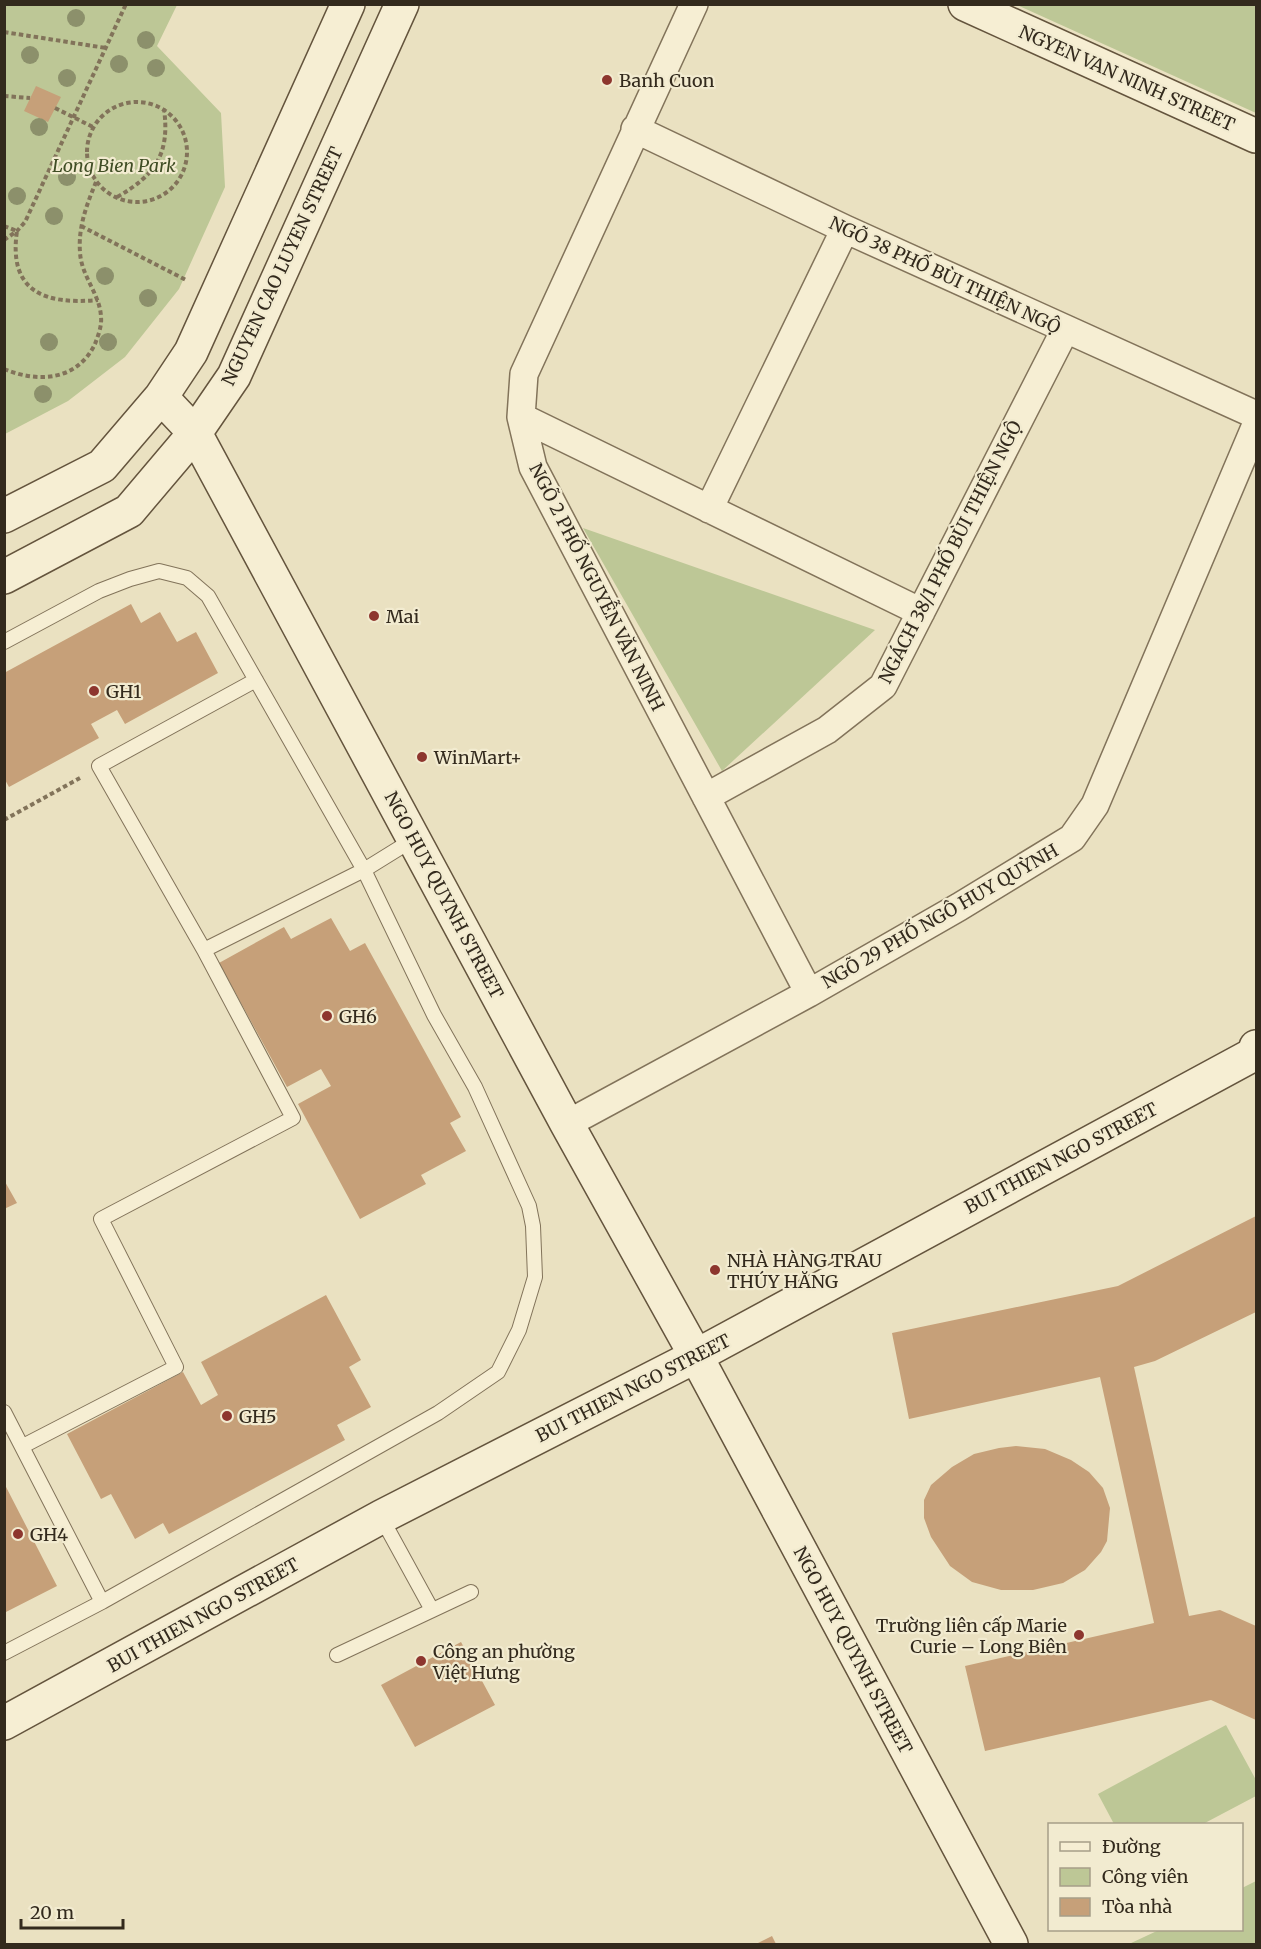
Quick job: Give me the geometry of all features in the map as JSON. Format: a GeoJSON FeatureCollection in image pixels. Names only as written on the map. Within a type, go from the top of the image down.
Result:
{"type":"FeatureCollection","features":[{"type":"Feature","properties":{"kind":"street"},"geometry":{"type":"LineString","coordinates":[[4,516],[102,466],[161,397],[190,352],[348,4]]}},
{"type":"Feature","properties":{"kind":"street","name":"NGUYEN CAO LUYEN STREET"},"geometry":{"type":"LineString","coordinates":[[4,577],[129,511],[195,433],[234,376],[402,4]]}},
{"type":"Feature","properties":{"kind":"street","name":"NGÕ 2 PHỐ NGUYỄN VĂN NINH"},"geometry":{"type":"LineString","coordinates":[[694,4],[524,374],[521,417],[533,467],[809,993]]}},
{"type":"Feature","properties":{"kind":"street","name":"NGYEN VAN NINH STREET"},"geometry":{"type":"LineString","coordinates":[[965,4],[1257,136]]}},
{"type":"Feature","properties":{"kind":"street","name":"NGÕ 38 PHỐ BÙI THIỆN NGỘ"},"geometry":{"type":"LineString","coordinates":[[635,129],[845,229],[1257,415]]}},
{"type":"Feature","properties":{"kind":"street"},"geometry":{"type":"LineString","coordinates":[[709,509],[845,229]]}},
{"type":"Feature","properties":{"kind":"street","name":"NGÁCH 38/1 PHỐ BÙI THIỆN NGỘ"},"geometry":{"type":"LineString","coordinates":[[706,797],[827,730],[883,686],[1065,330]]}},
{"type":"Feature","properties":{"kind":"street","name":"NGO HUY QUYNH STREET"},"geometry":{"type":"LineString","coordinates":[[161,397],[195,433],[567,1124],[696,1356],[1011,1944]]}},
{"type":"Feature","properties":{"kind":"street"},"geometry":{"type":"LineString","coordinates":[[521,417],[921,612]]}},
{"type":"Feature","properties":{"kind":"street","name":"NGÕ 29 PHỐ NGÔ HUY QUỲNH"},"geometry":{"type":"LineString","coordinates":[[567,1124],[809,993],[959,908],[1072,838],[1095,805],[1257,425]]}},
{"type":"Feature","properties":{"kind":"street","name":"BUI THIEN NGO STREET"},"geometry":{"type":"LineString","coordinates":[[4,1723],[381,1517],[696,1356],[1256,1052]]}},
{"type":"Feature","properties":{"kind":"lane"},"geometry":{"type":"LineString","coordinates":[[4,642],[99,591],[159,571],[187,578],[208,596],[364,870],[434,1015],[475,1087],[529,1206],[533,1226],[535,1277],[519,1330],[498,1372],[438,1413],[102,1602],[4,1653]]}},
{"type":"Feature","properties":{"kind":"lane"},"geometry":{"type":"LineString","coordinates":[[23,1446],[176,1367],[101,1219],[293,1118],[204,950],[99,766],[256,680]]}},
{"type":"Feature","properties":{"kind":"lane"},"geometry":{"type":"LineString","coordinates":[[204,950],[364,870],[414,839]]}},
{"type":"Feature","properties":{"kind":"lane"},"geometry":{"type":"LineString","coordinates":[[4,1412],[102,1602]]}},
{"type":"Feature","properties":{"kind":"lane"},"geometry":{"type":"LineString","coordinates":[[381,1517],[432,1610]]}},
{"type":"Feature","properties":{"kind":"lane"},"geometry":{"type":"LineString","coordinates":[[337,1655],[471,1592]]}},
{"type":"Feature","properties":{"kind":"path"},"geometry":{"type":"LineString","coordinates":[[4,240],[18,231],[25,222],[126,4]]}},
{"type":"Feature","properties":{"kind":"path"},"geometry":{"type":"LineString","coordinates":[[4,32],[106,48]]}},
{"type":"Feature","properties":{"kind":"path"},"geometry":{"type":"LineString","coordinates":[[4,96],[30,98]]}},
{"type":"Feature","properties":{"kind":"path"},"geometry":{"type":"LineString","coordinates":[[131,102],[148,103],[164,109],[176,120],[185,135],[187,152],[185,168],[177,183],[164,194],[149,200],[132,202],[117,198],[103,189],[87,161],[87,145],[93,127],[101,116],[115,107],[131,102]]}},
{"type":"Feature","properties":{"kind":"path"},"geometry":{"type":"LineString","coordinates":[[56,108],[93,127]]}},
{"type":"Feature","properties":{"kind":"path"},"geometry":{"type":"LineString","coordinates":[[117,198],[145,179],[157,164],[164,147],[166,127],[164,109]]}},
{"type":"Feature","properties":{"kind":"path"},"geometry":{"type":"LineString","coordinates":[[4,369],[23,376],[50,377],[73,370],[90,354],[98,336],[101,318],[98,300],[80,254],[81,226],[97,181]]}},
{"type":"Feature","properties":{"kind":"path"},"geometry":{"type":"LineString","coordinates":[[4,226],[18,231]]}},
{"type":"Feature","properties":{"kind":"path"},"geometry":{"type":"LineString","coordinates":[[81,226],[216,295]]}},
{"type":"Feature","properties":{"kind":"path"},"geometry":{"type":"LineString","coordinates":[[18,231],[15,251],[16,266],[22,278],[31,288],[61,301],[98,300]]}},
{"type":"Feature","properties":{"kind":"path"},"geometry":{"type":"LineString","coordinates":[[4,820],[99,766]]}},
{"type":"Feature","properties":{"kind":"green space","name":"Long Bien Park"},"geometry":{"type":"Polygon","coordinates":[[[4,5],[177,5],[157,46],[221,113],[225,187],[179,289],[125,357],[68,401],[5,434],[4,5]]]}},
{"type":"Feature","properties":{"kind":"green space"},"geometry":{"type":"Polygon","coordinates":[[[1017,5],[1256,5],[1256,113],[1017,5]]]}},
{"type":"Feature","properties":{"kind":"green space"},"geometry":{"type":"Polygon","coordinates":[[[583,528],[875,630],[722,771],[583,528]]]}},
{"type":"Feature","properties":{"kind":"green space"},"geometry":{"type":"Polygon","coordinates":[[[1226,1725],[1256,1780],[1256,1796],[1205,1823],[1113,1823],[1098,1794],[1226,1725]]]}},
{"type":"Feature","properties":{"kind":"green space"},"geometry":{"type":"Polygon","coordinates":[[[1256,1881],[1256,1944],[1129,1944],[1157,1931],[1243,1931],[1243,1888],[1256,1881]]]}},
{"type":"Feature","properties":{"kind":"building"},"geometry":{"type":"Polygon","coordinates":[[[36,86],[61,97],[48,122],[24,111],[36,86]]]}},
{"type":"Feature","properties":{"kind":"building","name":"GH1"},"geometry":{"type":"Polygon","coordinates":[[[131,604],[141,623],[160,612],[177,642],[196,632],[218,673],[125,724],[117,710],[91,724],[99,738],[9,787],[4,778],[4,673],[131,604]]]}},
{"type":"Feature","properties":{"kind":"building","name":"GH6"},"geometry":{"type":"Polygon","coordinates":[[[331,918],[350,951],[365,943],[461,1117],[450,1123],[466,1151],[421,1175],[426,1184],[360,1219],[298,1104],[331,1086],[321,1069],[287,1087],[219,963],[284,927],[291,939],[331,918]]]}},
{"type":"Feature","properties":{"kind":"building"},"geometry":{"type":"Polygon","coordinates":[[[4,1180],[17,1203],[4,1209],[4,1180]]]}},
{"type":"Feature","properties":{"kind":"building"},"geometry":{"type":"Polygon","coordinates":[[[1256,1216],[1256,1312],[1155,1361],[1134,1367],[1189,1616],[1220,1610],[1256,1626],[1256,1720],[1211,1700],[985,1751],[965,1666],[1154,1623],[1100,1377],[909,1419],[892,1333],[1118,1286],[1256,1216]]]}},
{"type":"Feature","properties":{"kind":"building","name":"GH5"},"geometry":{"type":"Polygon","coordinates":[[[326,1295],[361,1360],[349,1367],[371,1407],[337,1425],[345,1440],[169,1534],[163,1523],[135,1539],[111,1494],[101,1499],[67,1434],[183,1372],[201,1405],[218,1395],[201,1362],[326,1295]]]}},
{"type":"Feature","properties":{"kind":"building"},"geometry":{"type":"Polygon","coordinates":[[[1016,1446],[1045,1449],[1071,1460],[1089,1472],[1103,1488],[1110,1508],[1107,1541],[1101,1552],[1085,1570],[1063,1583],[1033,1590],[1001,1590],[972,1582],[950,1566],[931,1537],[924,1518],[924,1500],[931,1485],[952,1467],[974,1454],[1016,1446]]]}},
{"type":"Feature","properties":{"kind":"building","name":"GH4"},"geometry":{"type":"Polygon","coordinates":[[[4,1483],[57,1586],[4,1613],[4,1483]]]}},
{"type":"Feature","properties":{"kind":"building"},"geometry":{"type":"Polygon","coordinates":[[[461,1642],[495,1705],[415,1747],[381,1685],[461,1642]]]}},
{"type":"Feature","properties":{"kind":"building"},"geometry":{"type":"Polygon","coordinates":[[[772,1936],[776,1944],[756,1944],[772,1936]]]}},
{"type":"Feature","properties":{"kind":"place","name":"Banh Cuon"},"geometry":{"type":"Point","coordinates":[607,80]}},
{"type":"Feature","properties":{"kind":"place","name":"Mai"},"geometry":{"type":"Point","coordinates":[374,616]}},
{"type":"Feature","properties":{"kind":"place","name":"GH1"},"geometry":{"type":"Point","coordinates":[94,691]}},
{"type":"Feature","properties":{"kind":"place","name":"WinMart+"},"geometry":{"type":"Point","coordinates":[422,757]}},
{"type":"Feature","properties":{"kind":"place","name":"GH6"},"geometry":{"type":"Point","coordinates":[327,1016]}},
{"type":"Feature","properties":{"kind":"place","name":"NHÀ HÀNG TRAU THÚY HĂNG"},"geometry":{"type":"Point","coordinates":[715,1270]}},
{"type":"Feature","properties":{"kind":"place","name":"GH5"},"geometry":{"type":"Point","coordinates":[227,1416]}},
{"type":"Feature","properties":{"kind":"place","name":"GH4"},"geometry":{"type":"Point","coordinates":[18,1534]}},
{"type":"Feature","properties":{"kind":"place","name":"Trường liên cấp Marie Curie – Long Biên"},"geometry":{"type":"Point","coordinates":[1079,1635]}},
{"type":"Feature","properties":{"kind":"place","name":"Công an phường Việt Hưng"},"geometry":{"type":"Point","coordinates":[421,1661]}}]}
